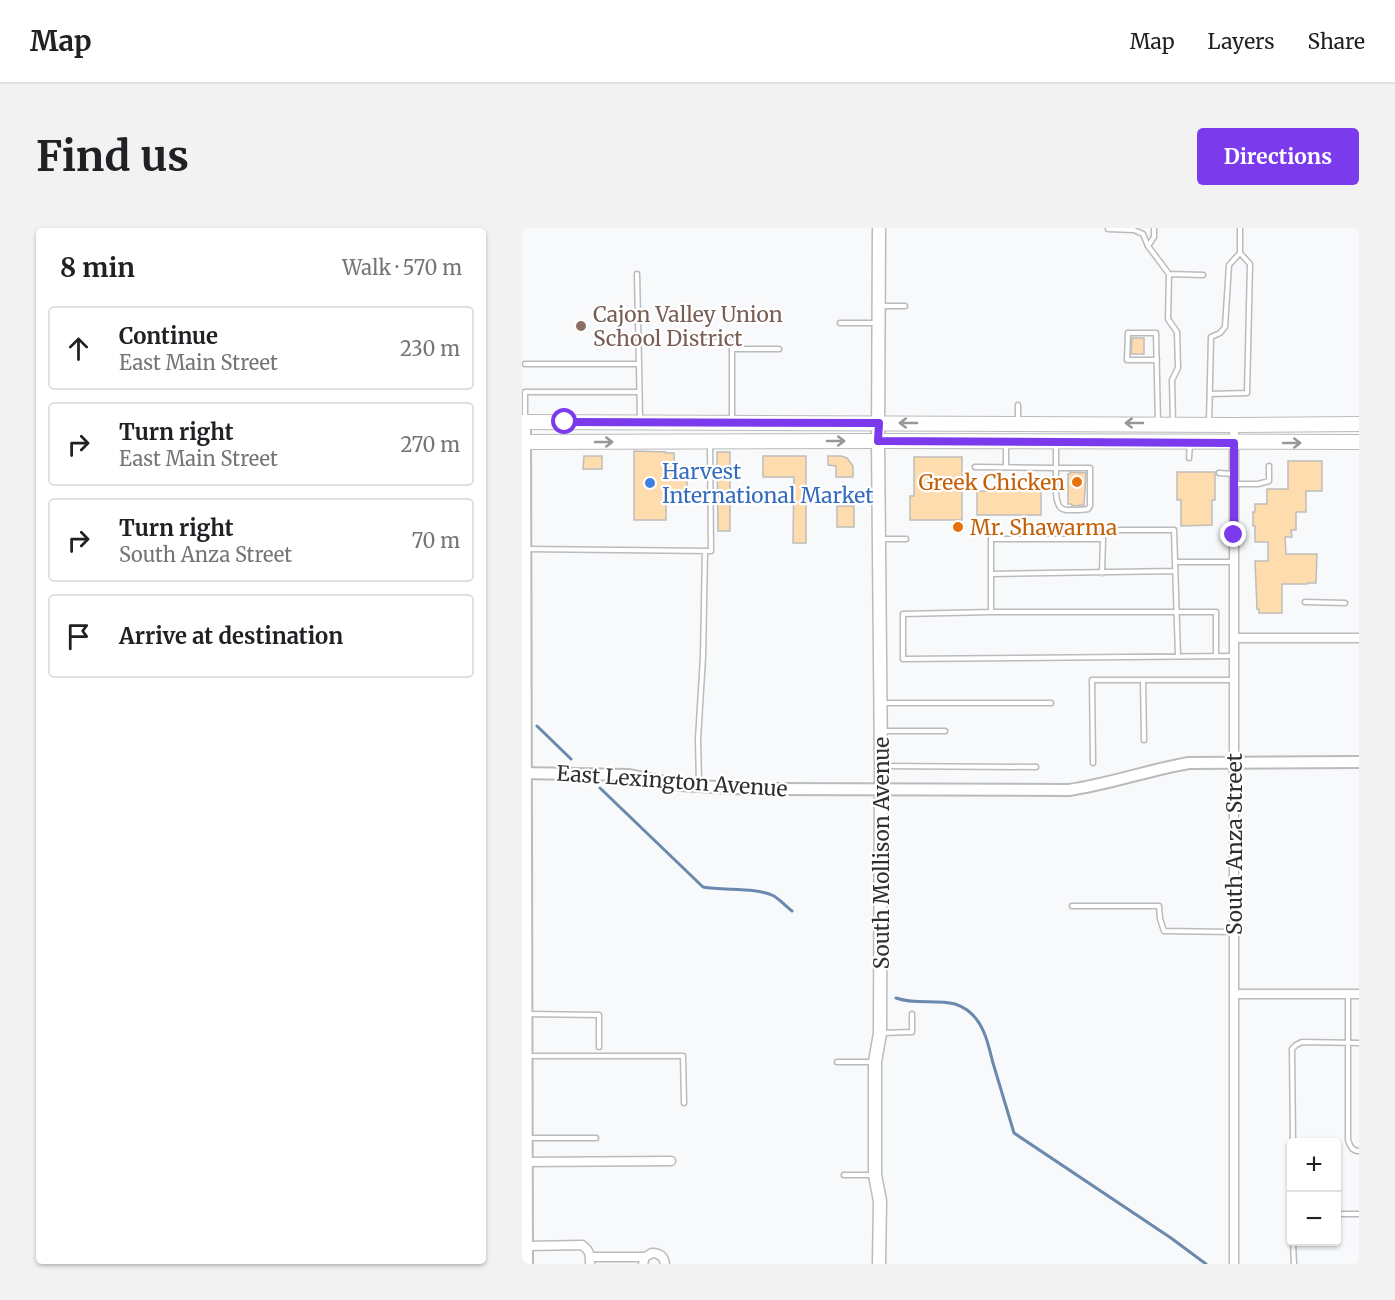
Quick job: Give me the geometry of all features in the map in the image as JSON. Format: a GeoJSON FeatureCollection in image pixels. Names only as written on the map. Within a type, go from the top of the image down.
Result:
{"type":"FeatureCollection","features":[{"type":"Feature","properties":{"kind":"main road","name":"South Mollison Avenue"},"geometry":{"type":"LineString","coordinates":[[879,228],[880,1033],[875,1062],[875,1175],[880,1201],[879,1264]]}},
{"type":"Feature","properties":{"kind":"main road"},"geometry":{"type":"LineString","coordinates":[[523,422],[1359,424]]}},
{"type":"Feature","properties":{"kind":"main road"},"geometry":{"type":"LineString","coordinates":[[639,442],[640,422]]}},
{"type":"Feature","properties":{"kind":"main road"},"geometry":{"type":"LineString","coordinates":[[523,442],[1359,442]]}},
{"type":"Feature","properties":{"kind":"street"},"geometry":{"type":"LineString","coordinates":[[523,422],[524,1056],[527,1138],[525,1162],[527,1264]]}},
{"type":"Feature","properties":{"kind":"street","name":"South Anza Street"},"geometry":{"type":"LineString","coordinates":[[1234,424],[1234,1264]]}},
{"type":"Feature","properties":{"kind":"street"},"geometry":{"type":"LineString","coordinates":[[1234,638],[1359,638]]}},
{"type":"Feature","properties":{"kind":"street","name":"East Lexington Avenue"},"geometry":{"type":"LineString","coordinates":[[524,773],[629,775],[680,785],[752,789],[1069,790],[1092,787],[1181,764],[1359,762]]}},
{"type":"Feature","properties":{"kind":"street"},"geometry":{"type":"LineString","coordinates":[[1234,994],[1359,994]]}},
{"type":"Feature","properties":{"kind":"street"},"geometry":{"type":"LineString","coordinates":[[525,1162],[670,1161]]}},
{"type":"Feature","properties":{"kind":"street"},"geometry":{"type":"LineString","coordinates":[[527,1246],[582,1245],[591,1254],[590,1260],[644,1261],[652,1253],[657,1253],[663,1258],[665,1264]]}},
{"type":"Feature","properties":{"kind":"lane"},"geometry":{"type":"LineString","coordinates":[[1148,246],[1154,237],[1154,228]]}},
{"type":"Feature","properties":{"kind":"lane"},"geometry":{"type":"LineString","coordinates":[[1209,394],[1247,393],[1250,264],[1240,253],[1240,228]]}},
{"type":"Feature","properties":{"kind":"lane"},"geometry":{"type":"LineString","coordinates":[[1108,229],[1134,230],[1143,234],[1148,246],[1169,274],[1168,320],[1177,332],[1178,368],[1172,380],[1173,423]]}},
{"type":"Feature","properties":{"kind":"lane"},"geometry":{"type":"LineString","coordinates":[[1209,423],[1211,337],[1220,333],[1225,327],[1229,265],[1240,253]]}},
{"type":"Feature","properties":{"kind":"lane"},"geometry":{"type":"LineString","coordinates":[[638,274],[640,422]]}},
{"type":"Feature","properties":{"kind":"lane"},"geometry":{"type":"LineString","coordinates":[[1169,274],[1203,275]]}},
{"type":"Feature","properties":{"kind":"lane"},"geometry":{"type":"LineString","coordinates":[[880,306],[905,306]]}},
{"type":"Feature","properties":{"kind":"lane"},"geometry":{"type":"LineString","coordinates":[[840,323],[880,323]]}},
{"type":"Feature","properties":{"kind":"lane"},"geometry":{"type":"LineString","coordinates":[[1157,360],[1127,360],[1128,333],[1156,333],[1157,360],[1158,423]]}},
{"type":"Feature","properties":{"kind":"lane"},"geometry":{"type":"LineString","coordinates":[[697,342],[732,342],[732,423]]}},
{"type":"Feature","properties":{"kind":"lane"},"geometry":{"type":"LineString","coordinates":[[732,349],[779,349]]}},
{"type":"Feature","properties":{"kind":"lane"},"geometry":{"type":"LineString","coordinates":[[525,364],[639,364]]}},
{"type":"Feature","properties":{"kind":"lane"},"geometry":{"type":"LineString","coordinates":[[523,422],[525,392],[639,392]]}},
{"type":"Feature","properties":{"kind":"lane"},"geometry":{"type":"LineString","coordinates":[[1018,405],[1018,423]]}},
{"type":"Feature","properties":{"kind":"lane"},"geometry":{"type":"LineString","coordinates":[[524,549],[711,551],[710,442]]}},
{"type":"Feature","properties":{"kind":"lane"},"geometry":{"type":"LineString","coordinates":[[1006,442],[1006,467]]}},
{"type":"Feature","properties":{"kind":"lane"},"geometry":{"type":"LineString","coordinates":[[975,467],[1056,468],[1090,468],[1090,506],[1088,509],[1062,509],[1057,503],[1056,497],[1056,468],[1056,442]]}},
{"type":"Feature","properties":{"kind":"lane"},"geometry":{"type":"LineString","coordinates":[[1189,458],[1190,442]]}},
{"type":"Feature","properties":{"kind":"lane"},"geometry":{"type":"LineString","coordinates":[[1234,484],[1269,482],[1269,466]]}},
{"type":"Feature","properties":{"kind":"lane"},"geometry":{"type":"LineString","coordinates":[[1219,473],[1234,474]]}},
{"type":"Feature","properties":{"kind":"lane"},"geometry":{"type":"LineString","coordinates":[[1102,573],[1102,530],[1174,530],[1178,656]]}},
{"type":"Feature","properties":{"kind":"lane"},"geometry":{"type":"LineString","coordinates":[[992,612],[991,538],[1102,539]]}},
{"type":"Feature","properties":{"kind":"lane"},"geometry":{"type":"LineString","coordinates":[[880,539],[906,539]]}},
{"type":"Feature","properties":{"kind":"lane"},"geometry":{"type":"LineString","coordinates":[[699,786],[698,739],[703,657],[705,551]]}},
{"type":"Feature","properties":{"kind":"lane"},"geometry":{"type":"LineString","coordinates":[[1175,562],[1234,562]]}},
{"type":"Feature","properties":{"kind":"lane"},"geometry":{"type":"LineString","coordinates":[[992,574],[1175,571]]}},
{"type":"Feature","properties":{"kind":"lane"},"geometry":{"type":"LineString","coordinates":[[1305,602],[1346,603]]}},
{"type":"Feature","properties":{"kind":"lane"},"geometry":{"type":"LineString","coordinates":[[1216,656],[1216,612],[903,614],[903,659],[1234,656]]}},
{"type":"Feature","properties":{"kind":"lane"},"geometry":{"type":"LineString","coordinates":[[1093,763],[1092,680],[1234,680]]}},
{"type":"Feature","properties":{"kind":"lane"},"geometry":{"type":"LineString","coordinates":[[1143,680],[1144,740]]}},
{"type":"Feature","properties":{"kind":"lane"},"geometry":{"type":"LineString","coordinates":[[881,703],[1051,703]]}},
{"type":"Feature","properties":{"kind":"lane"},"geometry":{"type":"LineString","coordinates":[[881,731],[945,731]]}},
{"type":"Feature","properties":{"kind":"lane"},"geometry":{"type":"LineString","coordinates":[[881,766],[1036,767]]}},
{"type":"Feature","properties":{"kind":"lane"},"geometry":{"type":"LineString","coordinates":[[1072,906],[1159,906],[1164,931],[1234,932]]}},
{"type":"Feature","properties":{"kind":"lane"},"geometry":{"type":"LineString","coordinates":[[1348,994],[1348,1140],[1350,1147],[1359,1151]]}},
{"type":"Feature","properties":{"kind":"lane"},"geometry":{"type":"LineString","coordinates":[[525,1011],[599,1015],[599,1047]]}},
{"type":"Feature","properties":{"kind":"lane"},"geometry":{"type":"LineString","coordinates":[[880,1033],[912,1032],[912,1014]]}},
{"type":"Feature","properties":{"kind":"lane"},"geometry":{"type":"LineString","coordinates":[[1293,1138],[1292,1049],[1302,1042],[1359,1043]]}},
{"type":"Feature","properties":{"kind":"lane"},"geometry":{"type":"LineString","coordinates":[[524,1056],[682,1056],[684,1103]]}},
{"type":"Feature","properties":{"kind":"lane"},"geometry":{"type":"LineString","coordinates":[[837,1062],[875,1062]]}},
{"type":"Feature","properties":{"kind":"lane"},"geometry":{"type":"LineString","coordinates":[[527,1138],[596,1138]]}},
{"type":"Feature","properties":{"kind":"lane"},"geometry":{"type":"LineString","coordinates":[[844,1175],[875,1175]]}},
{"type":"Feature","properties":{"kind":"lane"},"geometry":{"type":"LineString","coordinates":[[1341,1214],[1359,1214]]}},
{"type":"Feature","properties":{"kind":"lane"},"geometry":{"type":"LineString","coordinates":[[1293,1246],[1294,1264]]}},
{"type":"Feature","properties":{"kind":"building"},"geometry":{"type":"Polygon","coordinates":[[[1132,338],[1144,338],[1144,354],[1131,354],[1132,338]]]}},
{"type":"Feature","properties":{"kind":"building","name":"Harvest International Market"},"geometry":{"type":"Polygon","coordinates":[[[634,451],[674,453],[675,479],[687,480],[687,496],[666,496],[666,520],[634,520],[634,451]]]}},
{"type":"Feature","properties":{"kind":"building"},"geometry":{"type":"Polygon","coordinates":[[[717,452],[730,452],[730,531],[718,531],[717,452]]]}},
{"type":"Feature","properties":{"kind":"building"},"geometry":{"type":"Polygon","coordinates":[[[584,456],[602,456],[602,469],[583,469],[584,456]]]}},
{"type":"Feature","properties":{"kind":"building"},"geometry":{"type":"Polygon","coordinates":[[[763,456],[806,456],[806,543],[793,543],[794,477],[763,477],[763,456]]]}},
{"type":"Feature","properties":{"kind":"building"},"geometry":{"type":"Polygon","coordinates":[[[828,456],[847,458],[853,466],[853,477],[836,477],[836,466],[828,465],[828,456]]]}},
{"type":"Feature","properties":{"kind":"building"},"geometry":{"type":"Polygon","coordinates":[[[914,457],[962,457],[962,520],[910,520],[910,496],[914,496],[914,457]]]}},
{"type":"Feature","properties":{"kind":"building"},"geometry":{"type":"Polygon","coordinates":[[[1288,461],[1322,461],[1322,491],[1306,491],[1306,512],[1296,512],[1296,530],[1291,530],[1292,537],[1285,537],[1286,554],[1317,554],[1316,583],[1282,584],[1282,613],[1259,613],[1255,561],[1268,561],[1268,542],[1255,542],[1253,512],[1255,512],[1255,504],[1267,504],[1267,489],[1288,489],[1288,461]]]}},
{"type":"Feature","properties":{"kind":"building","name":"Greek Chicken"},"geometry":{"type":"Polygon","coordinates":[[[1070,472],[1086,473],[1084,505],[1068,504],[1068,474],[1070,472]]]}},
{"type":"Feature","properties":{"kind":"building"},"geometry":{"type":"Polygon","coordinates":[[[1177,472],[1215,472],[1212,525],[1181,526],[1181,500],[1177,500],[1177,472]]]}},
{"type":"Feature","properties":{"kind":"building"},"geometry":{"type":"Polygon","coordinates":[[[977,491],[1041,491],[1041,515],[977,515],[977,491]]]}},
{"type":"Feature","properties":{"kind":"building"},"geometry":{"type":"Polygon","coordinates":[[[837,506],[854,506],[854,527],[837,527],[837,506]]]}},
{"type":"Feature","properties":{"kind":"waterway"},"geometry":{"type":"LineString","coordinates":[[537,726],[571,759]]}},
{"type":"Feature","properties":{"kind":"waterway"},"geometry":{"type":"LineString","coordinates":[[600,788],[703,887],[767,893],[792,911]]}},
{"type":"Feature","properties":{"kind":"waterway"},"geometry":{"type":"LineString","coordinates":[[896,998],[955,1004],[975,1017],[985,1035],[1014,1133],[1206,1264]]}},
{"type":"Feature","properties":{"kind":"place","name":"Cajon Valley Union School District"},"geometry":{"type":"Point","coordinates":[581,326]}},
{"type":"Feature","properties":{"kind":"place","name":"Greek Chicken"},"geometry":{"type":"Point","coordinates":[1077,482]}},
{"type":"Feature","properties":{"kind":"place","name":"Harvest International Market"},"geometry":{"type":"Point","coordinates":[650,483]}},
{"type":"Feature","properties":{"kind":"place","name":"Mr. Shawarma"},"geometry":{"type":"Point","coordinates":[958,527]}},
{"type":"Feature","properties":{"kind":"route"},"geometry":{"type":"LineString","coordinates":[[565,422],[879,423],[878,441],[1234,443],[1234,535]]}}]}
